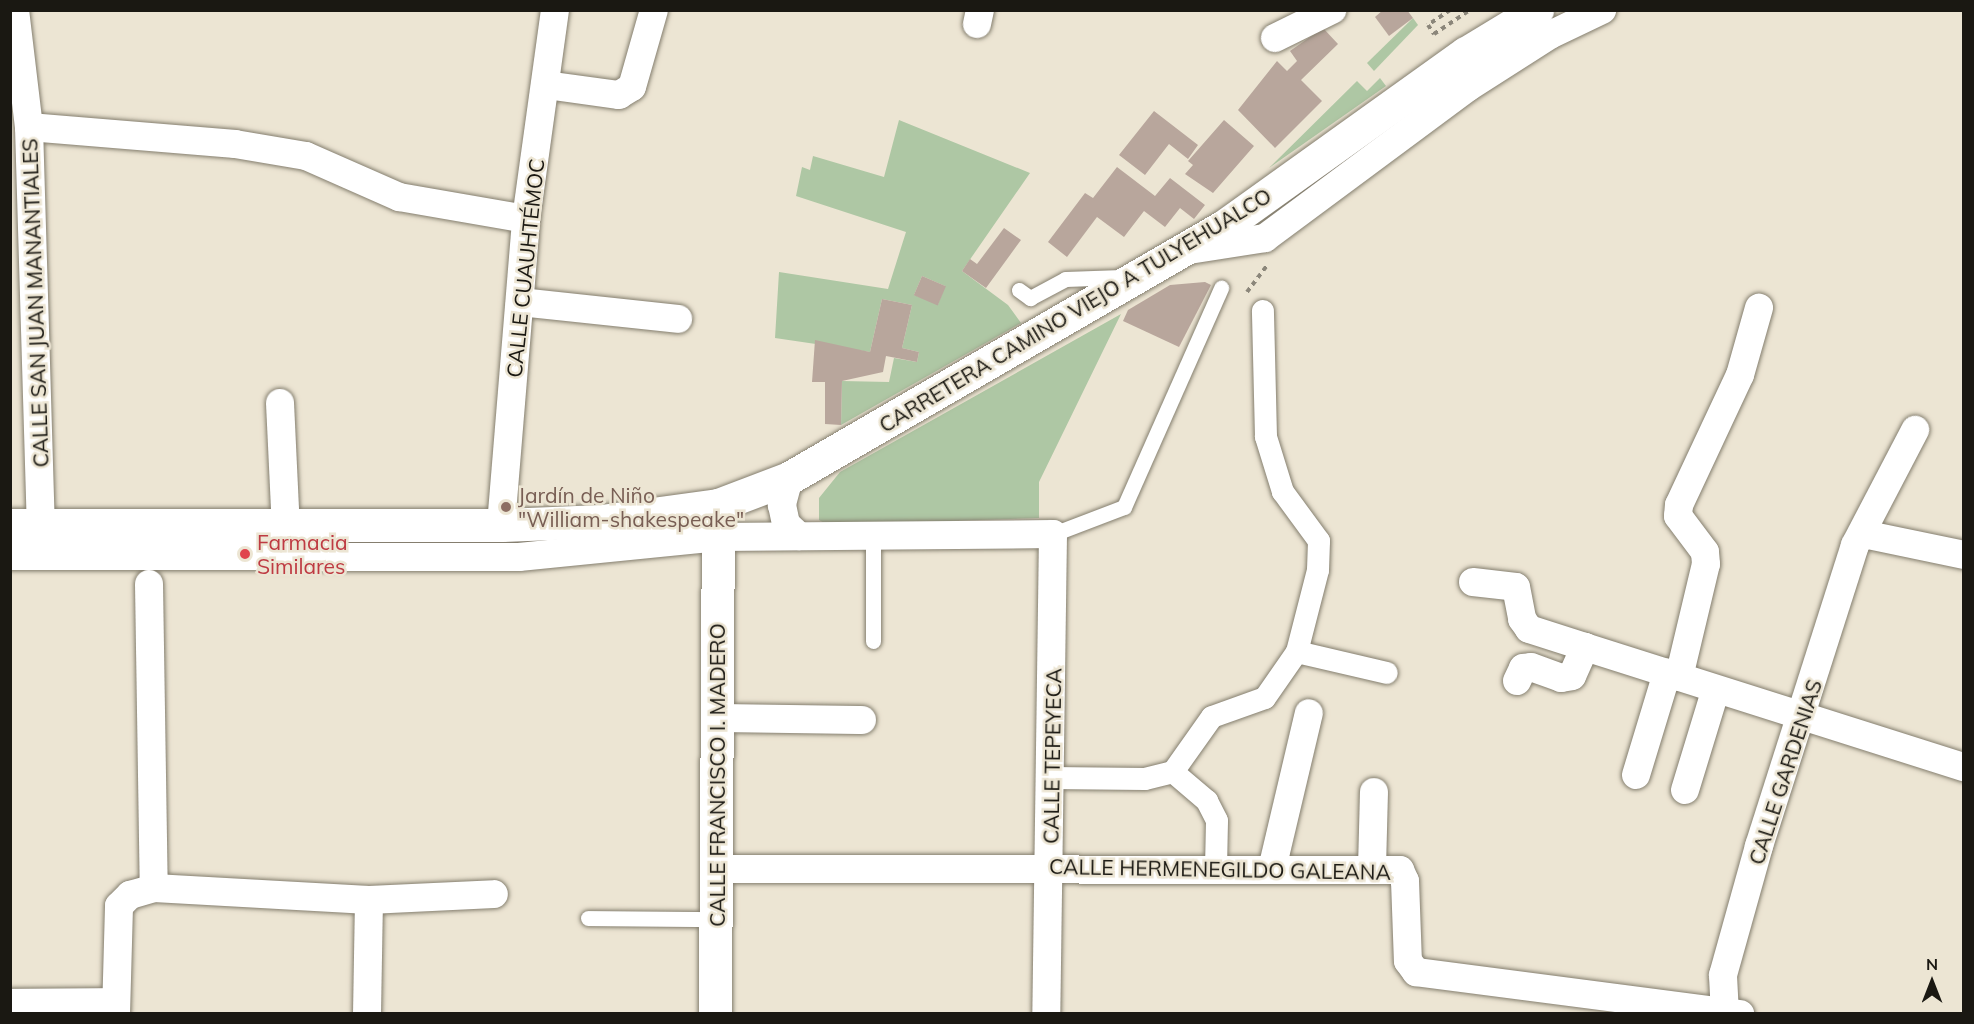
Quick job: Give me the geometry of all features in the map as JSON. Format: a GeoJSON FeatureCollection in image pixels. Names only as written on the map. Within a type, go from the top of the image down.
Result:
{"type":"FeatureCollection","features":[{"type":"Feature","properties":{"kind":"main road","name":"CARRETERA CAMINO VIEJO A TULYEHUALCO"},"geometry":{"type":"LineString","coordinates":[[26,524],[286,528],[601,521],[719,521],[789,478],[1182,251],[1267,198],[1466,53],[1537,10]]}},
{"type":"Feature","properties":{"kind":"main road","name":"CALLE FRANCISCO I. MADERO"},"geometry":{"type":"LineString","coordinates":[[715,1014],[719,521]]}},
{"type":"Feature","properties":{"kind":"street","name":"CALLE SAN JUAN MANANTIALES"},"geometry":{"type":"LineString","coordinates":[[15,10],[29,127],[26,524]]}},
{"type":"Feature","properties":{"kind":"street","name":"CALLE CUAUHTÉMOC"},"geometry":{"type":"LineString","coordinates":[[501,525],[526,219],[555,10]]}},
{"type":"Feature","properties":{"kind":"street"},"geometry":{"type":"LineString","coordinates":[[546,85],[618,95],[632,87],[654,10]]}},
{"type":"Feature","properties":{"kind":"street"},"geometry":{"type":"LineString","coordinates":[[1275,38],[1332,10]]}},
{"type":"Feature","properties":{"kind":"street"},"geometry":{"type":"LineString","coordinates":[[1182,251],[1252,242],[1467,88],[1550,34],[1602,10]]}},
{"type":"Feature","properties":{"kind":"street"},"geometry":{"type":"LineString","coordinates":[[29,127],[235,144],[306,156],[399,197],[526,219]]}},
{"type":"Feature","properties":{"kind":"street"},"geometry":{"type":"LineString","coordinates":[[520,302],[678,319]]}},
{"type":"Feature","properties":{"kind":"street"},"geometry":{"type":"LineString","coordinates":[[1636,775],[1673,675],[1706,564],[1705,552],[1678,516],[1679,505],[1740,375],[1759,308]]}},
{"type":"Feature","properties":{"kind":"street"},"geometry":{"type":"LineString","coordinates":[[1051,778],[1145,779],[1173,772],[1212,717],[1266,698],[1297,652],[1318,570],[1319,541],[1283,492],[1266,437],[1263,311]]}},
{"type":"Feature","properties":{"kind":"street"},"geometry":{"type":"LineString","coordinates":[[280,403],[286,528]]}},
{"type":"Feature","properties":{"kind":"street","name":"CALLE GARDENIAS"},"geometry":{"type":"LineString","coordinates":[[1730,1013],[1726,965],[1759,846],[1804,717],[1855,545],[1863,534],[1915,430]]}},
{"type":"Feature","properties":{"kind":"street"},"geometry":{"type":"LineString","coordinates":[[789,478],[782,505],[786,524],[799,536]]}},
{"type":"Feature","properties":{"kind":"street"},"geometry":{"type":"LineString","coordinates":[[10,556],[149,571],[519,557],[719,521],[799,536],[1053,534]]}},
{"type":"Feature","properties":{"kind":"street"},"geometry":{"type":"LineString","coordinates":[[149,525],[154,888]]}},
{"type":"Feature","properties":{"kind":"street","name":"CALLE TEPEYECA"},"geometry":{"type":"LineString","coordinates":[[1046,1014],[1050,867],[1053,534]]}},
{"type":"Feature","properties":{"kind":"street"},"geometry":{"type":"LineString","coordinates":[[1863,534],[1964,555]]}},
{"type":"Feature","properties":{"kind":"street"},"geometry":{"type":"LineString","coordinates":[[1473,582],[1516,586],[1522,620],[1529,629],[1673,675],[1715,692],[1964,767]]}},
{"type":"Feature","properties":{"kind":"street"},"geometry":{"type":"LineString","coordinates":[[1517,681],[1523,668],[1531,667],[1561,678],[1572,676],[1586,647]]}},
{"type":"Feature","properties":{"kind":"street"},"geometry":{"type":"LineString","coordinates":[[1297,652],[1387,673]]}},
{"type":"Feature","properties":{"kind":"street"},"geometry":{"type":"LineString","coordinates":[[1685,790],[1715,692]]}},
{"type":"Feature","properties":{"kind":"street"},"geometry":{"type":"LineString","coordinates":[[1272,869],[1309,713]]}},
{"type":"Feature","properties":{"kind":"street"},"geometry":{"type":"LineString","coordinates":[[717,718],[862,720]]}},
{"type":"Feature","properties":{"kind":"street"},"geometry":{"type":"LineString","coordinates":[[1173,772],[1208,801],[1217,821],[1216,867]]}},
{"type":"Feature","properties":{"kind":"street"},"geometry":{"type":"LineString","coordinates":[[1372,868],[1374,792]]}},
{"type":"Feature","properties":{"kind":"street","name":"CALLE HERMENEGILDO GALEANA"},"geometry":{"type":"LineString","coordinates":[[715,869],[1372,868],[1404,874],[1408,961],[1416,972],[1730,1013]]}},
{"type":"Feature","properties":{"kind":"street"},"geometry":{"type":"LineString","coordinates":[[10,1003],[115,1008],[119,906],[130,895],[154,888],[369,900],[494,894]]}},
{"type":"Feature","properties":{"kind":"street"},"geometry":{"type":"LineString","coordinates":[[367,1014],[369,900]]}},
{"type":"Feature","properties":{"kind":"lane"},"geometry":{"type":"LineString","coordinates":[[1019,290],[1030,298],[1065,279],[1137,276]]}},
{"type":"Feature","properties":{"kind":"lane"},"geometry":{"type":"LineString","coordinates":[[1053,534],[1124,507],[1221,288]]}},
{"type":"Feature","properties":{"kind":"lane"},"geometry":{"type":"LineString","coordinates":[[873,534],[873,641]]}},
{"type":"Feature","properties":{"kind":"lane"},"geometry":{"type":"LineString","coordinates":[[588,918],[715,919]]}},
{"type":"Feature","properties":{"kind":"path"},"geometry":{"type":"LineString","coordinates":[[1450,10],[1428,25],[1434,34],[1470,10]]}},
{"type":"Feature","properties":{"kind":"path"},"geometry":{"type":"LineString","coordinates":[[1252,242],[1270,260],[1246,292],[1263,311]]}},
{"type":"Feature","properties":{"kind":"green space"},"geometry":{"type":"Polygon","coordinates":[[[1413,18],[1418,25],[1374,71],[1367,63],[1413,18]]]}},
{"type":"Feature","properties":{"kind":"green space"},"geometry":{"type":"Polygon","coordinates":[[[1380,78],[1386,86],[1269,168],[1357,81],[1367,91],[1380,78]]]}},
{"type":"Feature","properties":{"kind":"green space"},"geometry":{"type":"Polygon","coordinates":[[[899,120],[1030,173],[962,271],[1008,305],[1021,323],[841,425],[842,381],[889,382],[894,358],[917,362],[919,352],[902,348],[912,305],[882,299],[870,352],[775,338],[779,272],[888,289],[906,232],[796,196],[802,167],[810,170],[813,156],[884,177],[899,120]],[[922,276],[914,295],[938,304],[945,286],[922,276]]]}},
{"type":"Feature","properties":{"kind":"green space"},"geometry":{"type":"Polygon","coordinates":[[[1121,314],[1039,482],[1039,518],[828,525],[819,520],[819,498],[840,472],[1121,314]]]}},
{"type":"Feature","properties":{"kind":"building"},"geometry":{"type":"Polygon","coordinates":[[[1383,10],[1407,10],[1413,18],[1389,36],[1375,17],[1383,10]]]}},
{"type":"Feature","properties":{"kind":"building"},"geometry":{"type":"Polygon","coordinates":[[[1323,28],[1338,44],[1301,80],[1322,101],[1275,148],[1238,110],[1277,61],[1287,71],[1297,61],[1290,51],[1323,28]]]}},
{"type":"Feature","properties":{"kind":"building"},"geometry":{"type":"Polygon","coordinates":[[[1154,111],[1198,145],[1188,159],[1169,144],[1145,175],[1119,155],[1154,111]]]}},
{"type":"Feature","properties":{"kind":"building"},"geometry":{"type":"Polygon","coordinates":[[[1224,120],[1254,146],[1213,193],[1185,174],[1193,165],[1188,161],[1224,120]]]}},
{"type":"Feature","properties":{"kind":"building"},"geometry":{"type":"Polygon","coordinates":[[[1117,167],[1155,196],[1170,178],[1205,205],[1194,219],[1180,208],[1165,227],[1144,211],[1124,237],[1097,217],[1067,257],[1048,242],[1085,193],[1093,198],[1117,167]]]}},
{"type":"Feature","properties":{"kind":"building"},"geometry":{"type":"Polygon","coordinates":[[[1004,228],[1021,240],[986,288],[962,271],[970,259],[977,264],[1004,228]]]}},
{"type":"Feature","properties":{"kind":"building"},"geometry":{"type":"Polygon","coordinates":[[[922,276],[946,286],[938,305],[914,295],[922,276]]]}},
{"type":"Feature","properties":{"kind":"building"},"geometry":{"type":"Polygon","coordinates":[[[1205,282],[1211,285],[1179,347],[1123,321],[1128,310],[1170,285],[1205,282]]]}},
{"type":"Feature","properties":{"kind":"building"},"geometry":{"type":"Polygon","coordinates":[[[882,299],[912,305],[902,348],[919,352],[917,362],[886,356],[883,372],[842,381],[841,425],[825,424],[825,382],[812,382],[815,340],[870,352],[882,299]]]}},
{"type":"Feature","properties":{"kind":"place","name":"Jardín de Niño \"William-shakespeake\""},"geometry":{"type":"Point","coordinates":[506,507]}},
{"type":"Feature","properties":{"kind":"place","name":"Farmacia Similares"},"geometry":{"type":"Point","coordinates":[245,554]}}]}
